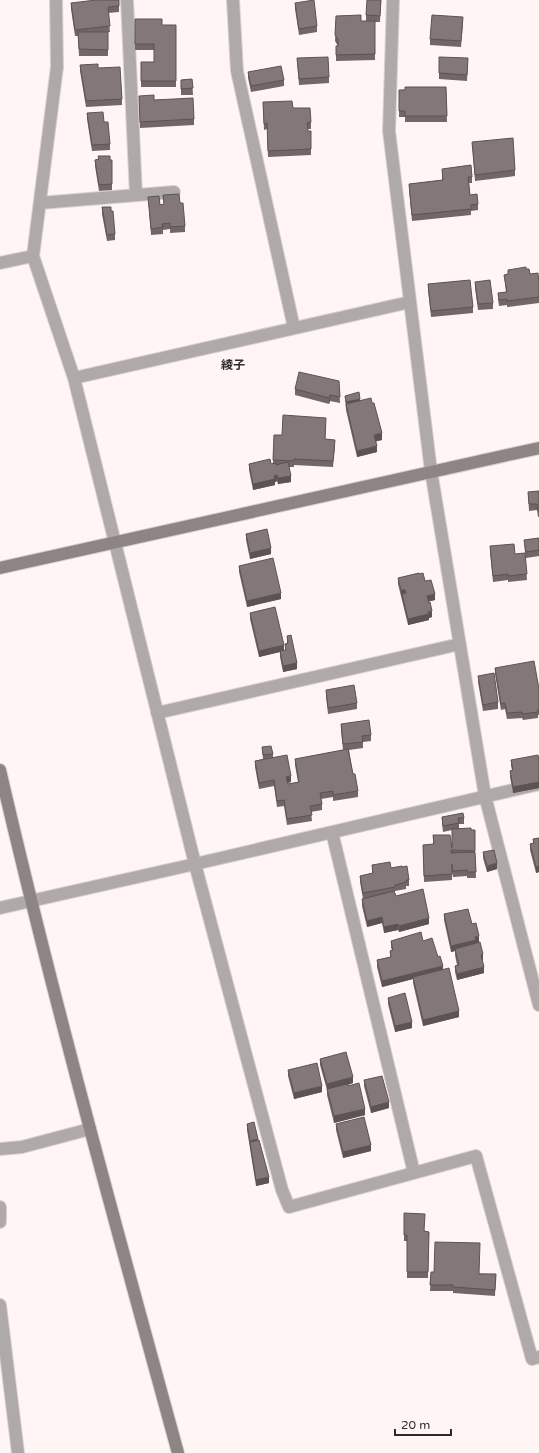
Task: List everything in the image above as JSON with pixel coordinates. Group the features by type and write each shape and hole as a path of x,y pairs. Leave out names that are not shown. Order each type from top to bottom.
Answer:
{"street":[{"path":"56,0 57,67 33,256 74,378 195,864 282,1190 289,1207 476,1156 532,1359 539,1357"},
{"path":"126,0 136,195"},
{"path":"233,0 237,71 294,328"},
{"path":"393,0 389,131 431,471 485,796 539,1005"},
{"path":"40,203 174,192"},
{"path":"0,263 33,256"},
{"path":"74,378 410,302"},
{"path":"0,568 539,448"},
{"path":"157,713 460,644"},
{"path":"0,770 30,901 178,1453"},
{"path":"0,908 539,784"},
{"path":"332,832 414,1173"},
{"path":"0,1149 22,1146 90,1129"},
{"path":"0,1207 0,1222"},
{"path":"0,1305 18,1453"}],"building":[{"path":"96,0 119,0 119,6 108,7 110,26 75,30 71,3"},
{"path":"314,0 317,26 299,29 295,3"},
{"path":"367,0 381,0 380,16 366,15"},
{"path":"361,15 361,21 375,21 375,54 336,55 338,39 335,35 336,16"},
{"path":"432,15 463,17 461,41 430,39"},
{"path":"135,19 162,19 162,25 176,25 176,81 141,81 141,62 154,62 154,44 135,44"},
{"path":"78,32 108,32 108,50 79,49"},
{"path":"328,57 329,77 299,79 297,58"},
{"path":"439,57 468,58 467,75 439,73"},
{"path":"98,64 98,68 120,67 122,99 86,101 80,65"},
{"path":"281,66 284,80 251,86 248,72"},
{"path":"192,79 193,88 181,89 181,80"},
{"path":"405,87 446,87 447,116 405,116 405,111 399,111 399,90 405,90"},
{"path":"154,95 154,100 193,98 194,119 140,122 139,96"},
{"path":"292,101 293,108 310,108 311,122 307,123 308,131 311,131 311,149 268,151 267,123 264,124 263,102"},
{"path":"103,112 104,122 108,122 110,144 92,145 87,113"},
{"path":"513,138 515,170 475,175 472,142"},
{"path":"98,156 110,156 110,160 112,160 112,184 99,185 95,160 99,159"},
{"path":"471,165 472,177 468,177 470,195 477,194 478,204 471,205 471,209 412,215 409,184 443,180 442,169"},
{"path":"179,194 180,203 183,203 185,226 170,227 170,223 162,224 163,227 151,229 148,197 159,196 160,205 164,204 163,195"},
{"path":"102,207 111,207 111,211 113,211 115,234 107,235"},
{"path":"526,267 526,269 529,269 530,274 538,273 539,297 507,301 507,299 499,300 498,293 507,292 504,275 508,274 508,270"},
{"path":"470,280 473,307 431,311 428,284"},
{"path":"490,280 493,303 478,304 475,282"},
{"path":"299,372 339,381 340,397 330,395 329,398 295,389"},
{"path":"359,392 360,399 346,402 345,396"},
{"path":"371,398 372,403 374,403 382,433 374,435 377,446 357,451 346,404"},
{"path":"283,415 326,418 325,439 335,440 333,461 294,459 294,461 273,460 274,435 282,435"},
{"path":"270,459 271,464 276,463 276,465 288,462 291,476 278,478 277,475 274,476 275,479 253,484 249,464"},
{"path":"539,491 538,511 537,504 529,504 528,492"},
{"path":"267,529 271,548 250,553 246,534"},
{"path":"539,538 539,550 526,552 524,540"},
{"path":"514,544 515,554 525,553 527,574 493,576 490,546"},
{"path":"273,558 281,593 247,601 239,566"},
{"path":"423,573 425,581 431,580 435,594 427,596 432,611 428,612 429,614 408,619 402,594 406,593 405,590 401,590 398,578"},
{"path":"275,607 284,645 259,651 250,613"},
{"path":"291,635 297,663 283,666 280,651 286,650 285,644 288,643 287,636"},
{"path":"534,661 539,689 538,712 523,714 522,712 507,713 505,703 501,704 495,668"},
{"path":"494,673 498,702 483,705 478,676"},
{"path":"354,685 357,703 328,708 326,690"},
{"path":"369,720 371,735 362,736 363,742 343,744 341,724"},
{"path":"271,746 273,754 263,755 262,747"},
{"path":"348,749 358,791 333,795 333,791 320,793 322,804 310,806 312,815 287,819 284,800 277,801 274,780 259,783 255,761 287,755 291,776 286,777 288,784 299,782 295,759"},
{"path":"538,755 539,782 513,787 510,771 513,770 511,760"},
{"path":"463,813 464,818 458,818 459,823 443,826 442,817"},
{"path":"471,828 471,830 475,830 475,851 451,850 451,853 475,852 476,872 467,872 467,870 453,871 452,864 452,874 424,876 423,845 434,844 433,835 450,835 452,848 452,829"},
{"path":"539,838 539,866 536,867 530,844 534,843 533,839"},
{"path":"494,850 497,863 487,866 483,852"},
{"path":"390,862 391,868 407,866 409,880 395,885 395,887 363,893 360,876 373,873 372,865"},
{"path":"423,889 429,918 399,926 398,924 384,927 382,917 367,921 362,899 394,891 396,896"},
{"path":"468,909 472,924 476,923 479,936 475,937 476,940 451,946 444,914"},
{"path":"421,932 423,941 432,938 438,957 440,956 443,966 382,981 377,960 391,957 390,951 393,950 391,941"},
{"path":"480,942 484,967 457,974 455,966 459,965 455,949"},
{"path":"449,968 459,1011 423,1020 413,977"},
{"path":"405,993 412,1022 395,1026 388,998"},
{"path":"346,1052 353,1077 327,1084 320,1059"},
{"path":"317,1063 322,1086 294,1093 288,1070"},
{"path":"382,1076 389,1102 371,1107 364,1080"},
{"path":"359,1083 365,1109 334,1116 327,1089 347,1084 348,1086"},
{"path":"364,1117 371,1145 343,1152 336,1124"},
{"path":"254,1122 258,1139 250,1141 247,1124"},
{"path":"259,1140 269,1177 256,1180 250,1142"},
{"path":"404,1213 425,1214 424,1231 429,1232 428,1272 407,1272 407,1235 404,1235"},
{"path":"435,1242 480,1243 479,1274 496,1274 495,1290 453,1287 453,1285 430,1285 431,1272 434,1272"}],"district":[{"name":"綾子","path":"233,365"}]}
